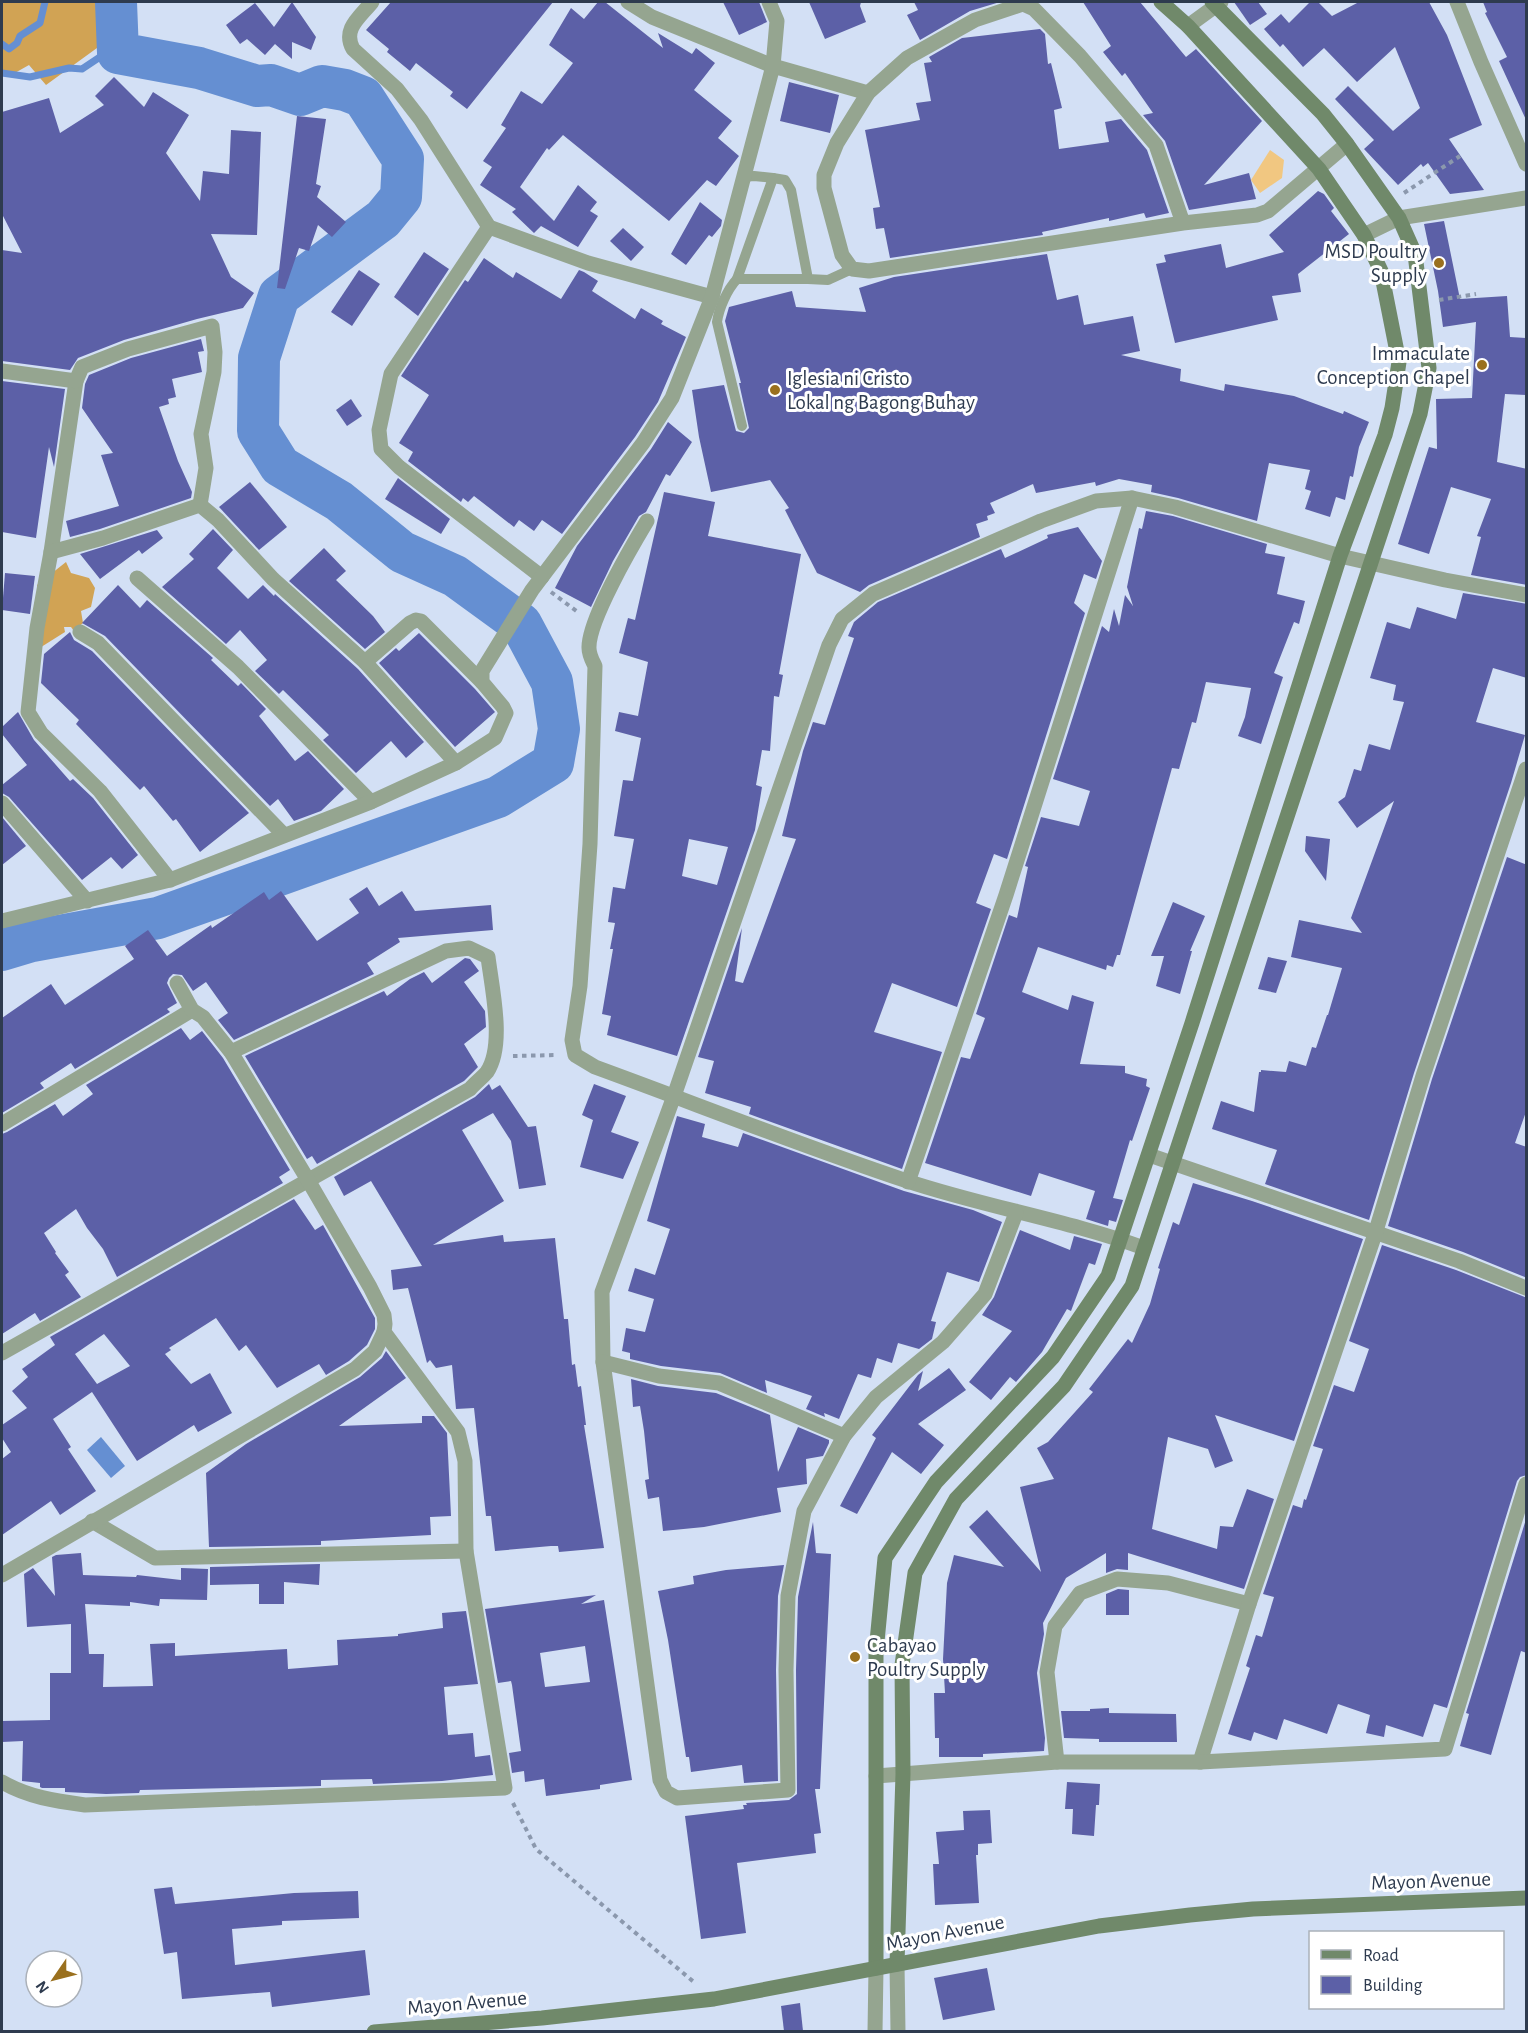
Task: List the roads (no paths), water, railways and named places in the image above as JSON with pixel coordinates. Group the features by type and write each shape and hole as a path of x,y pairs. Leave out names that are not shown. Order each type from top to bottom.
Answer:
{"street":[{"path":"372,2 350,29 348,40 353,49 397,89 421,120 489,227 588,263 718,299"},
{"path":"628,2 652,17 773,66 868,93"},
{"path":"482,676 538,583 643,443 672,398 718,299 744,177 773,66 777,21 769,2"},
{"path":"875,2031 876,1652 885,1558 936,1482 1053,1357 1108,1276 1149,1155 1340,556 1385,435 1399,362 1381,271 1364,235 1319,169 1188,26 1161,2"},
{"path":"898,2031 897,1964 903,1774 902,1665 915,1573 956,1499 1064,1386 1132,1286 1171,1162 1420,414 1429,368 1415,254 1399,218 1347,144 1323,114 1216,2 1188,26"},
{"path":"1457,2 1527,164"},
{"path":"1183,223 1156,145 1146,131 1080,56 1034,9 1023,4 975,21 907,58 868,93 837,143 824,175 824,188 842,255 852,269 869,271 1263,213 1347,144"},
{"path":"1364,235 1399,218 1527,198"},
{"path":"489,227 391,374 379,430 381,448 399,467 538,583"},
{"path":"170,880 100,791 41,733 28,712 38,628 76,381 82,367 119,352 212,326 215,352 214,372 201,434 206,468 200,505"},
{"path":"2,371 76,381"},
{"path":"908,1182 1013,873 1132,498"},
{"path":"1016,1213 985,1294 943,1342 876,1397 844,1436 804,1511 788,1596 786,1670 788,1790 677,1798 666,1792 660,1780 603,1362 602,1293 674,1096 829,645 842,619 873,594 1041,521 1096,501 1132,498 1175,507 1340,556 1445,580 1527,595"},
{"path":"51,552 103,538 200,505"},
{"path":"200,505 218,520 273,579 365,662 456,763"},
{"path":"647,521 631,548 594,624 589,647 595,666 590,844 580,986 572,1040 574,1055 595,1066 908,1182 1016,1213 1121,1239 1144,1248"},
{"path":"137,578 238,667 371,802"},
{"path":"2,921 170,880 371,802 456,763 495,738 506,713 503,707 482,676 421,621 416,620 410,623 365,662"},
{"path":"80,632 98,643 284,835"},
{"path":"1200,1762 1249,1604 1376,1234 1423,1076 1527,769"},
{"path":"2,803 87,901"},
{"path":"2,1353 470,1089 486,1073 494,1056 496,1028 488,957 469,948 446,951 231,1052"},
{"path":"2,1575 355,1369 375,1351 384,1332 384,1315 370,1287 308,1180 231,1052 202,1017 192,1010 177,983"},
{"path":"2,1124 192,1010"},
{"path":"1149,1155 1459,1261 1527,1288"},
{"path":"2,1782 20,1793 51,1801 85,1805 505,1788 466,1551 465,1461 459,1432 384,1332"},
{"path":"603,1362 659,1376 719,1383 844,1436"},
{"path":"876,1776 1057,1762 1200,1762 1445,1749 1527,1484"},
{"path":"92,1521 155,1558 466,1551"},
{"path":"1057,1762 1047,1672 1055,1626 1080,1593 1117,1579 1168,1583 1249,1604"},
{"name":"Mayon Avenue","path":"374,2031 542,2018 714,1999 1100,1926 1190,1915 1253,1910 1527,1898"}],"lane":[{"path":"744,177 785,180 791,190 808,279"},
{"path":"742,426 717,322 718,299 737,279 773,178"},
{"path":"737,279 828,280 852,269"}],"water":[{"path":"101,1437 125,1466 111,1478 87,1450"}],"waterway":[{"path":"2,44 9,49 17,43 20,36 40,23 45,2"},
{"path":"2,950 32,941 158,918 498,797 553,763 559,729 552,682 521,624 455,576 402,552 339,501 280,466 258,431 259,358 279,296 383,219 401,197 403,159 363,97 345,90 322,86 300,95 271,85 257,86 199,68 118,53 116,2"},
{"path":"2,73 30,77 69,68 82,69 100,57 118,53"}],"place":[{"name":"MSD Poultry Supply","path":"1439,263"},
{"name":"Immaculate Conception Chapel","path":"1482,365"},
{"name":"Iglesia ni Cristo Lokal ng Bagong Buhay","path":"775,390"},
{"name":"Cabayao Poultry Supply","path":"855,1657"}]}
